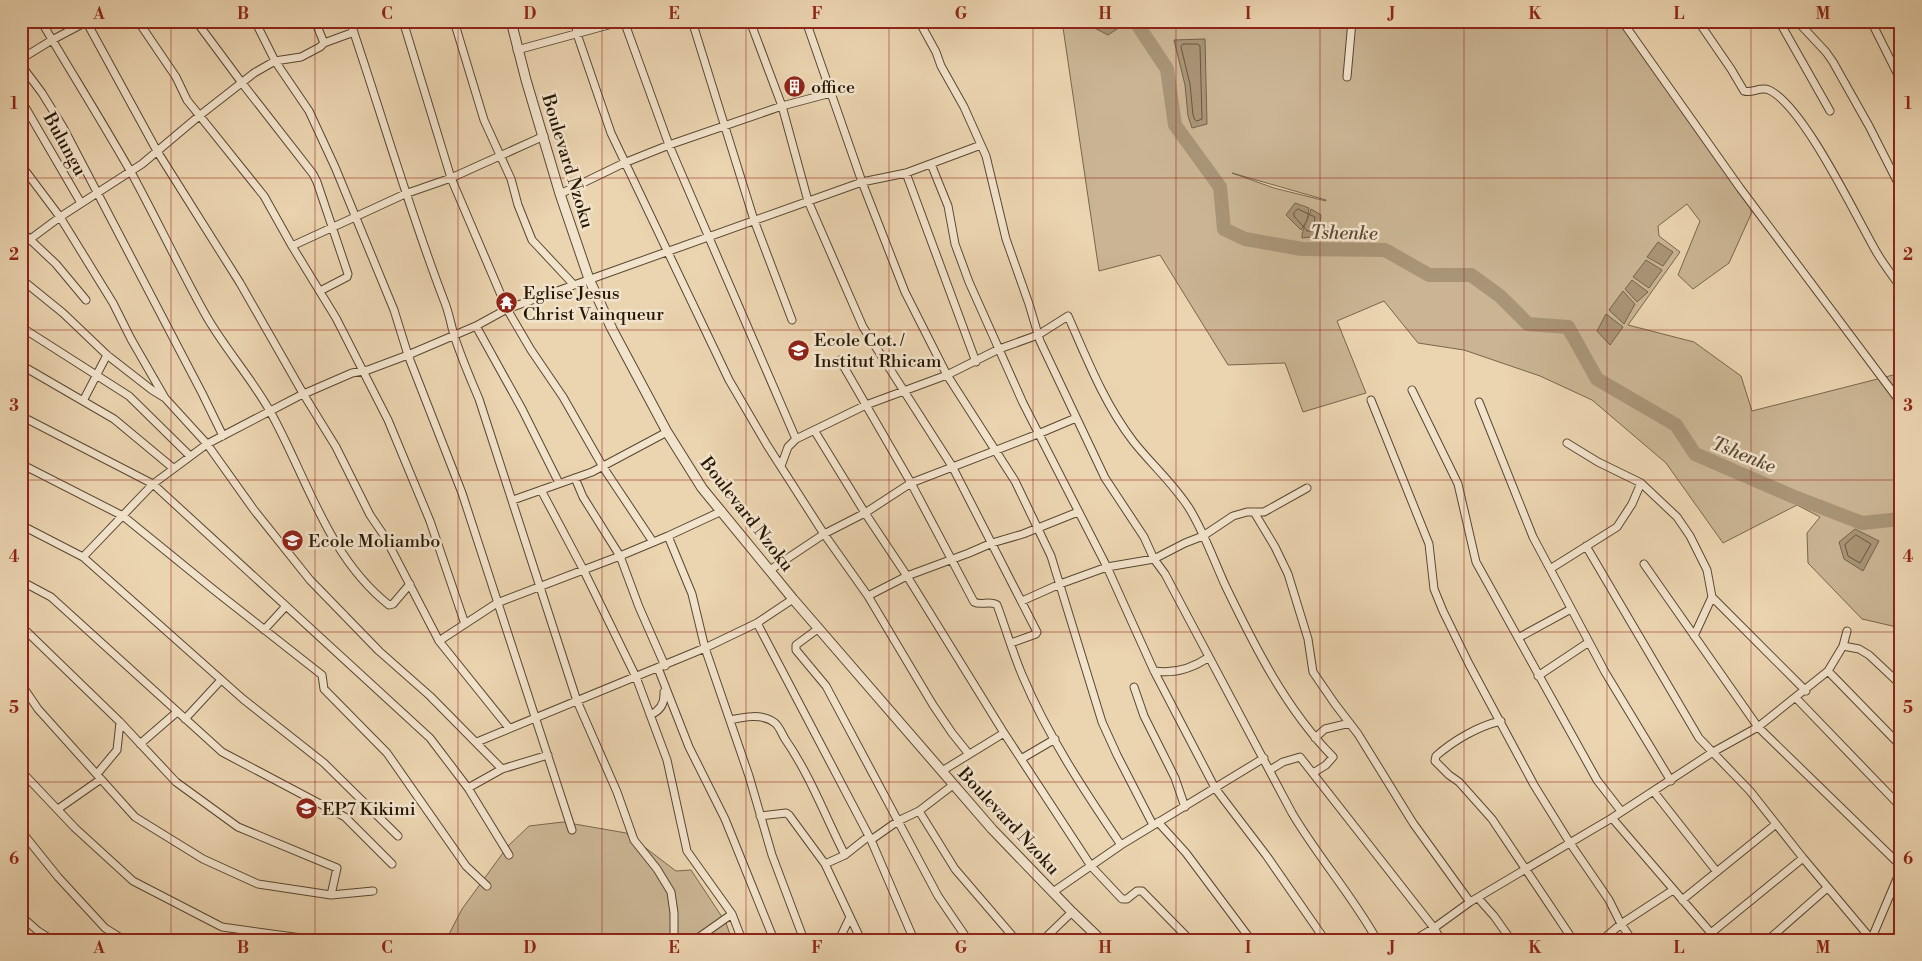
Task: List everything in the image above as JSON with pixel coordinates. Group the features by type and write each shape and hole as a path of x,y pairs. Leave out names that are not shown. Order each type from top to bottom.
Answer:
{"street":[{"path":"41,21 131,172 205,314 270,411 333,538 366,586 391,605 410,584"},
{"path":"138,21 172,70 187,100 264,196 320,291 363,370 386,415 430,521 465,624"},
{"path":"196,21 313,174 320,188 348,276 320,291"},
{"path":"255,21 275,61 309,111 335,167 394,310 408,355 462,493 572,830"},
{"path":"315,21 324,43"},
{"path":"350,21 433,274 446,304 454,335 479,399 513,500 577,701 617,792 634,840 657,869 671,892 676,938"},
{"path":"403,21 451,178 507,309 531,350 563,397 603,467 653,542"},
{"path":"454,21 482,112 511,179 518,205 532,240 574,285"},
{"name":"Boulevard Nzoku","path":"511,21 517,50 560,194 590,279 612,329 668,432 702,488 794,599 992,829 1101,940"},
{"path":"575,21 608,125 624,163 729,380 824,534 868,596 932,705 968,753"},
{"path":"517,50 624,21 670,145 796,439"},
{"path":"692,21 754,220 792,320"},
{"path":"750,21 782,106 808,201 863,327 952,466 1037,633 1011,643"},
{"path":"919,21 964,107 981,145 991,171 1006,239 1038,335 1105,478 1144,537 1154,559 1165,574 1309,841 1360,912 1377,940"},
{"path":"1346,77 1352,21"},
{"path":"1622,21 1740,188 1901,403"},
{"path":"1698,21 1744,91 1768,89 1786,104 1805,127 1876,252 1901,288"},
{"path":"1779,21 1830,112"},
{"path":"1797,21 1833,62 1869,126 1901,189"},
{"path":"1871,21 1901,82"},
{"path":"21,59 87,22 157,151 240,283 344,461 370,515 385,537 439,641 509,728"},
{"path":"808,28 862,182 905,292 947,375 1015,481 1051,556 1102,722 1117,755 1156,824 1186,853 1251,940"},
{"path":"21,246 80,203 131,172 199,116 242,83 275,61 301,57 324,43 354,32"},
{"path":"21,65 42,93 63,127 223,436"},
{"path":"560,194 624,163 670,145 782,106 830,93"},
{"name":"Bulungu","path":"21,100 80,203"},
{"path":"292,246 355,216 406,194 451,178 544,136"},
{"path":"83,557 153,484 173,468 207,444 304,395 352,373 408,355 476,326 507,309 862,182 906,173 981,145"},
{"path":"21,164 60,217 113,303 165,398 207,444 254,510 310,580 380,651 477,742 502,769"},
{"path":"932,164 948,206 955,244 969,282 1038,434 1107,567 1154,671 1215,788 1266,855 1325,940"},
{"path":"906,173 976,362"},
{"path":"21,231 56,264 86,300"},
{"path":"21,279 63,313 107,355 165,398"},
{"path":"781,466 788,447 796,439 866,405 902,390 947,375 999,349 1038,335 1068,316 1108,405 1133,441 1167,479 1189,509 1227,588 1280,689 1300,719 1334,758 1313,773"},
{"path":"476,326 522,408 559,484"},
{"path":"21,327 130,396 190,456"},
{"path":"83,401 107,355"},
{"path":"840,360 911,483 974,602 977,604 993,602 997,605 1023,676 1055,739 1086,793 1121,845"},
{"path":"21,365 114,419 173,468"},
{"path":"1412,390 1458,484 1476,562 1597,780 1621,811"},
{"path":"1371,400 1429,544 1434,590 1443,611 1469,664 1534,785 1570,843 1609,900 1620,924 1632,940"},
{"path":"1479,402 1533,537 1605,672 1671,780"},
{"path":"21,416 153,484 430,738 468,788 510,855"},
{"path":"770,570 824,534 865,512 911,483 952,466 997,451 1076,418"},
{"path":"814,430 1021,760 1091,866 1122,899 1127,899 1137,891 1142,891 1190,940"},
{"path":"513,500 603,467 668,432"},
{"path":"1567,443 1598,462 1641,483 1677,517 1690,536 1707,570 1712,596 1806,691"},
{"path":"21,464 123,516 322,675 324,689 387,753 466,866 487,886"},
{"path":"575,478 583,497 620,556 662,667 665,695 662,706 650,715"},
{"path":"1550,570 1617,527 1632,504 1641,483"},
{"path":"1022,601 1060,584 1107,567 1154,559 1203,536 1233,516 1240,513 1264,512 1307,488"},
{"path":"541,490 636,677 667,760 687,851 732,914 742,940"},
{"path":"439,641 497,603 620,556 722,511"},
{"path":"868,596 907,576 952,560 992,542 1023,534 1078,512"},
{"path":"1254,512 1288,574 1308,639 1312,672 1350,723 1378,764 1413,823 1470,902"},
{"path":"21,525 83,557 243,699 324,763 398,836"},
{"path":"668,536 692,594 705,648 749,776 772,855 804,940"},
{"path":"1586,546 1699,738 1750,791 1802,858 1871,939 1901,867 1758,727 1644,564"},
{"path":"21,581 51,597 222,752 345,817 392,864"},
{"path":"1694,636 1712,596"},
{"path":"477,742 705,648 757,623 794,599"},
{"path":"264,630 286,606"},
{"path":"1518,638 1571,608"},
{"path":"757,623 870,838 914,940"},
{"path":"21,626 120,722 176,782 238,827 337,868 331,895"},
{"path":"819,628 796,644 796,650 826,686 938,896 968,940"},
{"path":"1414,940 1470,902 1527,870 1654,792 1713,752 1758,727 1806,691 1828,671 1843,646 1847,631"},
{"path":"1538,676 1589,642"},
{"path":"1843,646 1859,649 1868,655 1901,686"},
{"path":"1154,671 1165,672 1194,666 1209,657"},
{"path":"1828,671 1901,746"},
{"path":"185,719 221,680"},
{"path":"21,684 38,709 135,817 202,859 258,884 331,895 373,891"},
{"path":"664,686 689,747 725,819 774,940"},
{"path":"1134,687 1144,716 1175,778 1184,807"},
{"path":"1796,698 1901,807"},
{"path":"140,744 178,712"},
{"path":"730,720 762,717 775,723 791,746 819,799 824,815 845,855"},
{"path":"1501,721 1480,728 1446,748 1436,756 1435,761 1459,782 1492,819 1573,940"},
{"path":"58,809 99,777 117,750 120,722"},
{"path":"1315,738 1325,729 1350,723"},
{"path":"942,771 1004,732"},
{"path":"1021,760 1055,739"},
{"path":"468,788 502,769 548,755"},
{"path":"1270,770 1283,762 1299,757 1434,928 1441,940"},
{"path":"1053,892 1121,845 1264,758"},
{"path":"21,771 133,881 222,927 316,940"},
{"path":"825,864 845,855 898,821 919,811 954,785"},
{"path":"1654,792 1717,872"},
{"path":"919,811 955,869 1016,940"},
{"path":"760,816 788,814 825,864 861,940"},
{"path":"1612,818 1717,940"},
{"path":"1682,900 1776,824"},
{"path":"21,831 58,877 105,928 124,940"},
{"path":"1711,933 1802,858"},
{"path":"1768,940 1827,888"},
{"path":"1602,940 1620,924 1673,890"},
{"path":"1478,898 1511,940"},
{"path":"1043,940 1072,912"},
{"path":"696,940 732,914"},
{"path":"21,916 52,940"},
{"path":"839,940 850,917"}],"shaded area":[{"path":"1062,21 1622,21 1740,188 1752,212 1729,263 1693,289 1678,275 1700,221 1687,204 1658,226 1659,236 1680,252 1628,325 1694,342 1741,376 1752,411 1901,373 1901,628 1862,619 1808,563 1807,533 1820,517 1797,505 1723,543 1666,463 1592,400 1540,376 1464,350 1418,343 1384,301 1337,321 1366,393 1303,412 1285,363 1228,365 1160,255 1099,271","holes":["1232,173 1326,200 1274,188"]},
{"path":"563,822 626,833 676,871 691,870 726,923 732,940 446,940 462,909 508,846 529,826"}],"water":[{"path":"1081,21 1129,21 1108,35"},
{"path":"1205,39 1207,124 1192,128 1188,116 1185,85 1174,40"},
{"path":"1295,203 1309,208 1307,220 1301,230 1286,215"},
{"path":"1311,209 1321,215 1319,236 1302,238 1303,231"},
{"path":"1658,242 1673,252 1663,266 1647,257"},
{"path":"1646,260 1662,270 1649,288 1633,277"},
{"path":"1632,280 1648,292 1637,302 1625,289"},
{"path":"1623,291 1635,304 1624,324 1609,310"},
{"path":"1606,314 1623,327 1610,345 1597,331"},
{"path":"1855,529 1879,541 1863,571 1844,559 1839,542"}],"waterway":[{"name":"Tshenke","path":"1138,21 1139,27 1167,69 1175,125 1220,187 1224,229 1245,239 1302,249 1385,250 1429,275 1471,275 1500,296 1528,324 1568,327 1597,379 1676,425 1695,454 1792,496 1862,523 1901,519"}],"place":[{"name":"office","path":"795,87"},
{"name":"Eglise Jesus Christ Vainqueur","path":"507,303"},
{"name":"Ecole Cot. / Institut Rhicam","path":"798,350"},
{"name":"Ecole Moliambo","path":"292,541"},
{"name":"EP7 Kikimi","path":"306,809"}]}
